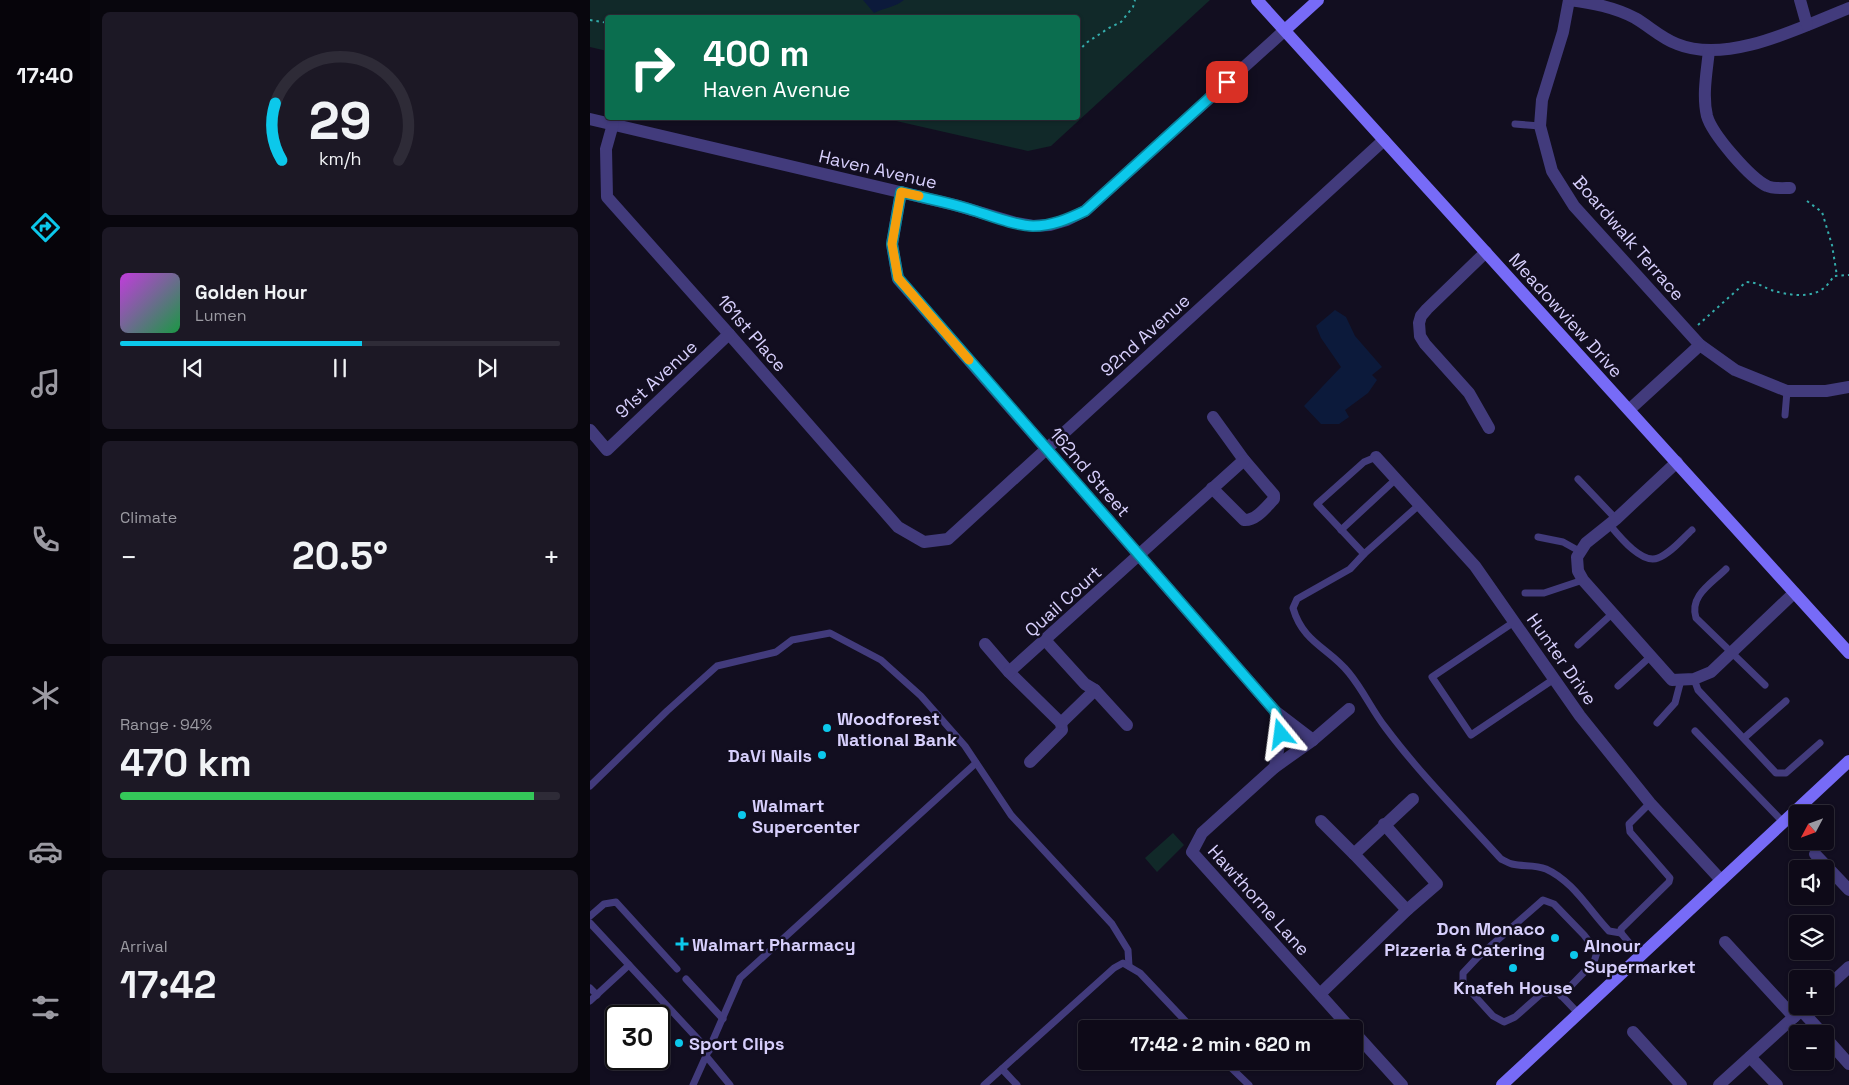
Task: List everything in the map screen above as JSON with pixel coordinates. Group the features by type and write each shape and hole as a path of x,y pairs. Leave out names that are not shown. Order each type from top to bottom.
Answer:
{"street":[{"name":"Meadowview Drive","path":"1257,0 1849,653"},
{"name":"Haven Avenue","path":"590,119 955,205 1016,223 1032,226 1050,225 1067,220 1085,211 1099,200 1318,0"},
{"path":"1569,0 1617,10 1636,19 1678,45 1709,50 1735,48 1807,25 1849,8"},
{"name":"Boardwalk Terrace","path":"1569,0 1563,32 1542,100 1540,126 1552,171 1574,206 1700,345 1735,370 1787,391 1826,391 1849,387"},
{"path":"1800,0 1807,25"},
{"path":"1709,50 1705,97 1707,114 1715,133 1757,179 1769,187 1790,188"},
{"name":"161st Place","path":"613,124 606,149 607,197 730,334 898,527 924,542"},
{"name":"92nd Avenue","path":"924,542 948,539 1384,140"},
{"name":"162nd Street","path":"901,192 892,244 898,278 1275,711 1281,734 1274,767"},
{"path":"1486,252 1427,309 1421,316 1418,329 1425,344 1469,393 1489,428"},
{"name":"91st Avenue","path":"590,430 608,450 730,334"},
{"path":"1629,410 1700,345"},
{"path":"1212,488 1244,520 1255,517 1274,499 1274,495 1244,460 1213,417"},
{"name":"Hunter Drive","path":"1376,457 1475,566 1580,716 1650,803 1721,880"},
{"name":"Quail Court","path":"1009,672 1244,460"},
{"path":"1677,462 1586,542 1577,557 1578,571 1583,580 1612,614 1672,680 1688,680 1711,672 1794,593"},
{"path":"1045,640 1085,684 1095,690 1127,725"},
{"path":"985,644 1009,672 1061,723 1062,730 1030,762"},
{"path":"1061,723 1095,690"},
{"name":"Hawthorne Lane","path":"1343,1020 1192,852 1202,833 1274,767 1313,740 1348,709"},
{"path":"1275,711 1313,740"},
{"path":"1502,1085 1849,761"},
{"path":"1354,854 1413,799"},
{"path":"1321,821 1407,910"},
{"path":"1320,994 1407,910 1438,884 1384,824"},
{"path":"1815,854 1849,890"},
{"path":"1725,942 1789,1001"},
{"path":"1834,981 1849,967"},
{"path":"1719,1085 1796,1015"},
{"path":"1804,1015 1814,1025"},
{"path":"1633,1032 1680,1085"},
{"path":"1363,1042 1402,1085"},
{"path":"1834,1047 1849,1064"},
{"path":"1750,1057 1777,1085"}],"lane":[{"path":"1515,124 1540,126"},
{"path":"1785,415 1787,391"},
{"path":"1364,554 1317,504 1364,462 1376,457"},
{"path":"1341,530 1396,479"},
{"path":"1578,479 1638,554 1650,560 1664,555 1692,530"},
{"path":"1419,505 1350,569 1297,599 1293,608 1300,627 1307,636 1349,673 1385,727 1418,768 1501,859 1513,865 1531,865 1558,876 1576,892 1609,931 1621,933 1640,956"},
{"path":"1538,537 1563,542 1581,552"},
{"path":"1726,569 1696,598 1692,608 1696,618 1765,685"},
{"path":"1526,593 1544,593 1583,580"},
{"path":"1578,645 1612,614"},
{"path":"1514,622 1432,677 1472,735 1554,679"},
{"path":"590,786 667,711 717,666 776,652 792,640 830,633 881,660 921,696 964,746 1011,815 1112,924 1128,950 1129,966"},
{"path":"1618,686 1651,656"},
{"path":"1657,723 1675,703 1688,680 1776,773 1786,773 1820,743"},
{"path":"1744,738 1786,701"},
{"path":"1695,731 1783,822"},
{"path":"693,1085 740,978 976,763"},
{"path":"1621,933 1623,926 1669,882 1668,874 1630,832 1628,827 1650,803"},
{"path":"1561,996 1594,962 1597,952 1584,935 1554,904 1543,900 1477,958 1464,973 1463,983 1493,1016 1504,1022 1515,1017 1541,994 1556,991 1561,996 1578,1013"},
{"path":"590,916 604,904 616,902 677,969"},
{"path":"590,923 707,1054 730,1085"},
{"path":"984,1085 1114,968 1123,963 1140,973 1184,1020"},
{"path":"590,1001 629,965"},
{"path":"686,979 722,1019"},
{"path":"590,988 597,995"},
{"path":"1002,1069 1017,1085"},
{"path":"1233,1070 1249,1085"}],"path":[{"path":"1080,50 1086,43 1121,22 1133,7 1135,0"},
{"path":"590,20 605,22"},
{"path":"1807,201 1822,212 1832,245 1838,276"},
{"path":"1698,325 1746,282 1756,282 1769,289 1784,293 1807,295 1823,288 1834,276 1849,275"}],"green space":[{"path":"590,0 1210,0 1080,119 1080,15 605,15 605,51 590,47"},
{"path":"892,120 1079,120 1051,146 1028,151"},
{"path":"1173,833 1184,845 1157,872 1145,858"}],"water":[{"path":"863,0 904,0 874,13"},
{"path":"1335,310 1346,317 1355,336 1382,367 1372,375 1377,380 1368,393 1345,410 1349,417 1339,424 1321,424 1304,406 1341,367 1321,338 1316,326"}],"slow traffic":[{"path":"919,196 901,192 892,244 898,278 969,360"}],"place":[{"name":"Woodforest National Bank","path":"827,728"},
{"name":"DaVi Nails","path":"822,755"},
{"name":"Walmart Supercenter","path":"742,815"},
{"name":"Don Monaco Pizzeria & Catering","path":"1555,938"},
{"name":"Walmart Pharmacy","path":"682,944"},
{"name":"Alnour Supermarket","path":"1574,955"},
{"name":"Knafeh House","path":"1513,968"},
{"name":"Sport Clips","path":"679,1043"}],"route":[{"path":"1227,82 1099,200 1085,211 1067,220 1050,225 1032,226 901,192 892,244 898,278 1275,711 1281,734"}]}
